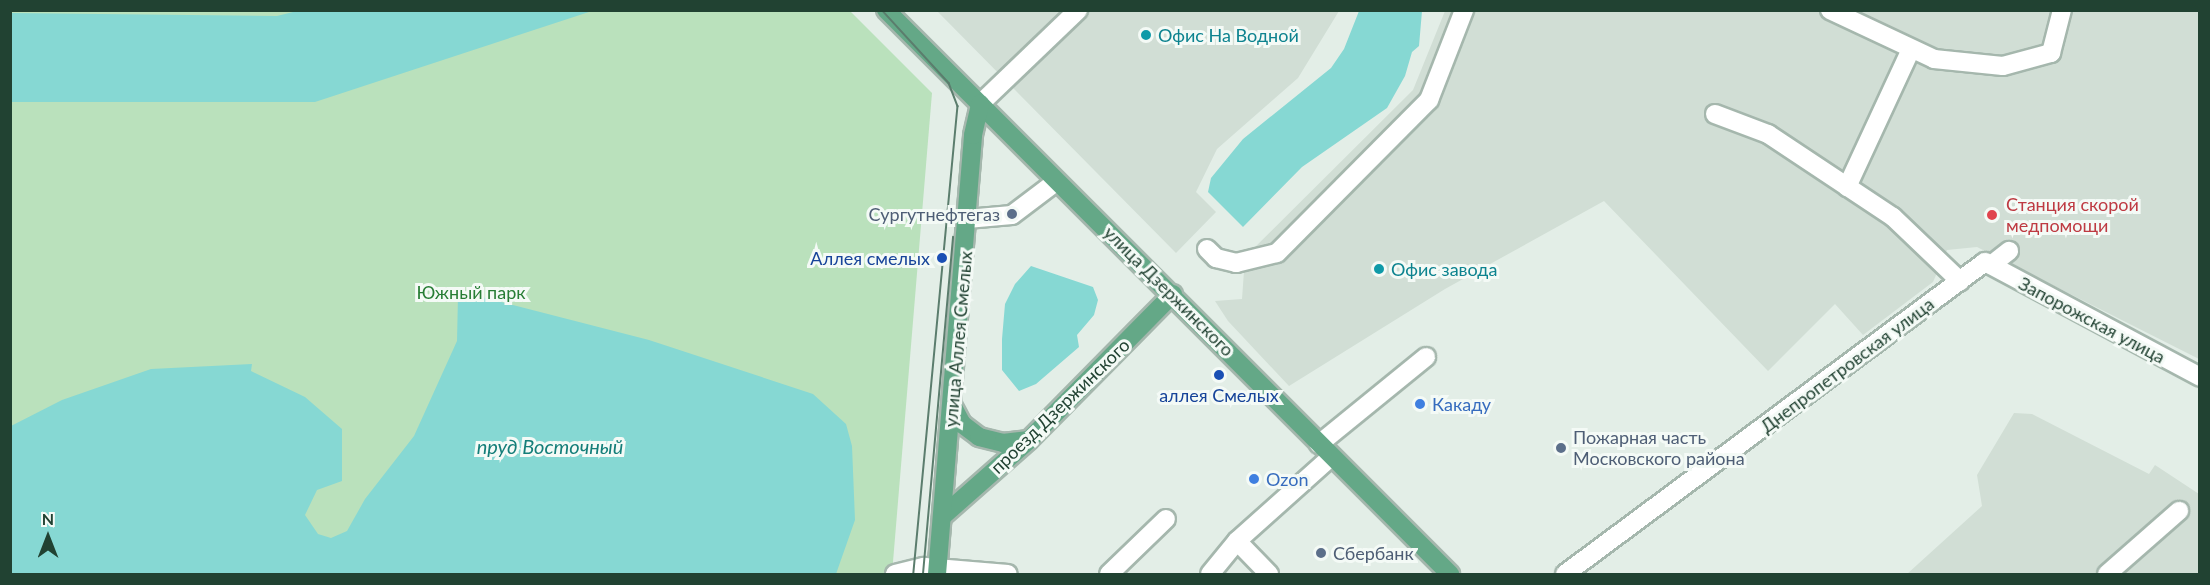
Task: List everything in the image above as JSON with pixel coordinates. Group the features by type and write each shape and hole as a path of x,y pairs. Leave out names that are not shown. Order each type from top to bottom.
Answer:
{"main road":[{"name":"улица Дзержинского","path":"886,10 1173,294 1450,574"},
{"name":"улица Аллея Смелых","path":"938,571 953,407 973,135 980,104"},
{"name":"проезд Дзержинского","path":"944,515 1029,440 1173,294"},
{"path":"953,407 962,424 980,437 1003,443 1029,440"}],"street":[{"path":"980,104 1078,10"},
{"path":"1208,249 1216,258 1236,263 1277,253 1429,100 1464,10"},
{"path":"1830,10 1910,51 1934,59 2003,66 2051,53 2062,10"},
{"path":"1847,187 1910,51"},
{"path":"1715,114 1768,134 1893,217 1960,280"},
{"path":"967,219 1012,215 1057,181"},
{"name":"Днепропетровская улица","path":"1565,574 1960,280 2009,251"},
{"name":"Запорожская улица","path":"1988,264 2199,376"},
{"path":"1210,574 1237,541 1325,450 1426,357"},
{"path":"2107,574 2179,511"},
{"path":"1108,574 1166,519"},
{"path":"1237,541 1269,574"},
{"path":"895,574 914,568 1008,574"}],"shaded area":[{"path":"937,11 1339,11 1298,78 1217,149 1196,192 1216,212 1176,253"},
{"path":"1445,11 2199,11 2199,359 1977,247 1947,250 1933,282 1863,335 1835,304 1768,371 1604,201 1445,289 1289,386 1228,321 1215,301 1242,299 1245,257 1413,90"},
{"path":"2014,413 2032,414 2149,474 2155,465 2199,494 2199,574 1907,574 1982,506 1977,475"}],"green space":[{"name":"Южный парк","path":"10,11 850,11 932,93 892,574 11,574"}],"water":[{"path":"301,10 592,11 315,102 11,102 11,13 277,16"},
{"path":"1359,11 1422,11 1419,46 1412,52 1405,76 1387,108 1302,167 1243,227 1208,192 1211,178 1243,139 1331,68 1344,49"},
{"path":"1031,266 1093,287 1098,300 1094,315 1077,335 1079,347 1036,384 1019,391 1002,370 1005,304 1015,284"},
{"name":"пруд Восточный","path":"474,295 649,340 813,394 846,424 852,446 855,520 836,574 11,574 11,426 62,400 151,369 252,364 251,371 305,397 342,429 342,481 317,490 305,515 318,534 331,538 347,531 365,499 414,436 457,341 458,296"}],"tram line":[{"path":"882,10 949,83 958,106 914,574"},
{"path":"923,574 953,237"}],"place":[{"name":"Офис На Водной","path":"1146,35"},
{"name":"Сургутнефтегаз","path":"1012,214"},
{"name":"Станция скорой медпомощи","path":"1992,215"},
{"name":"Аллея смелых","path":"942,258"},
{"name":"Офис завода","path":"1379,269"},
{"name":"аллея Смелых","path":"1219,375"},
{"name":"Какаду","path":"1420,404"},
{"name":"Пожарная часть Московского района","path":"1561,448"},
{"name":"Ozon","path":"1254,479"},
{"name":"Сбербанк","path":"1321,553"}]}
